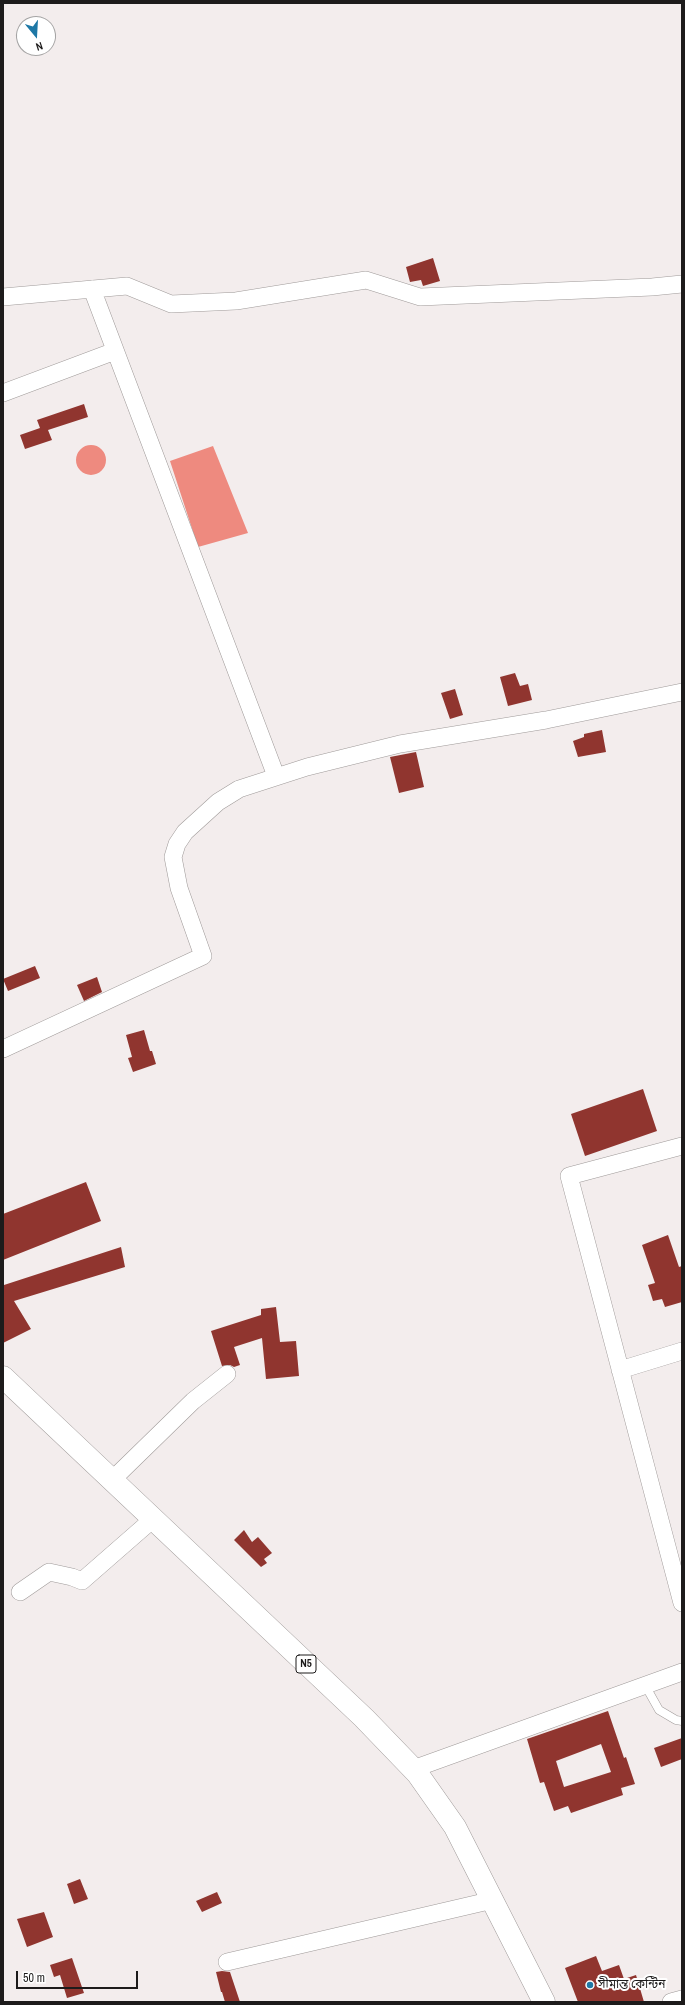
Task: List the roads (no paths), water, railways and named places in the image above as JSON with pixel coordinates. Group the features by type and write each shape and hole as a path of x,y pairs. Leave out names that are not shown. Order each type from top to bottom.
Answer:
{"highway":[{"name":"N5","path":"3,1377 364,1718 413,1770 437,1800 455,1827 544,2002"}],"street":[{"path":"3,297 127,286 172,304 236,301 366,280 420,297 652,287 682,284"},
{"path":"92,289 276,776"},
{"path":"3,393 115,351"},
{"path":"3,1049 203,956 175,874 173,857 177,844 185,832 218,802 239,789 307,766 400,744 546,720 682,692"},
{"path":"682,1146 569,1176 682,1603"},
{"path":"620,1370 682,1351"},
{"path":"112,1480 193,1401 227,1374"},
{"path":"20,1592 49,1572 72,1577 82,1581 154,1519"},
{"path":"413,1770 682,1672"},
{"path":"227,1962 493,1900"},
{"path":"671,2002 682,1999"}],"lane":[{"path":"645,1685 659,1710 676,1720 682,1721"}],"place":[{"name":"সীমান্ত কেন্টিন","path":"590,1985"}]}
